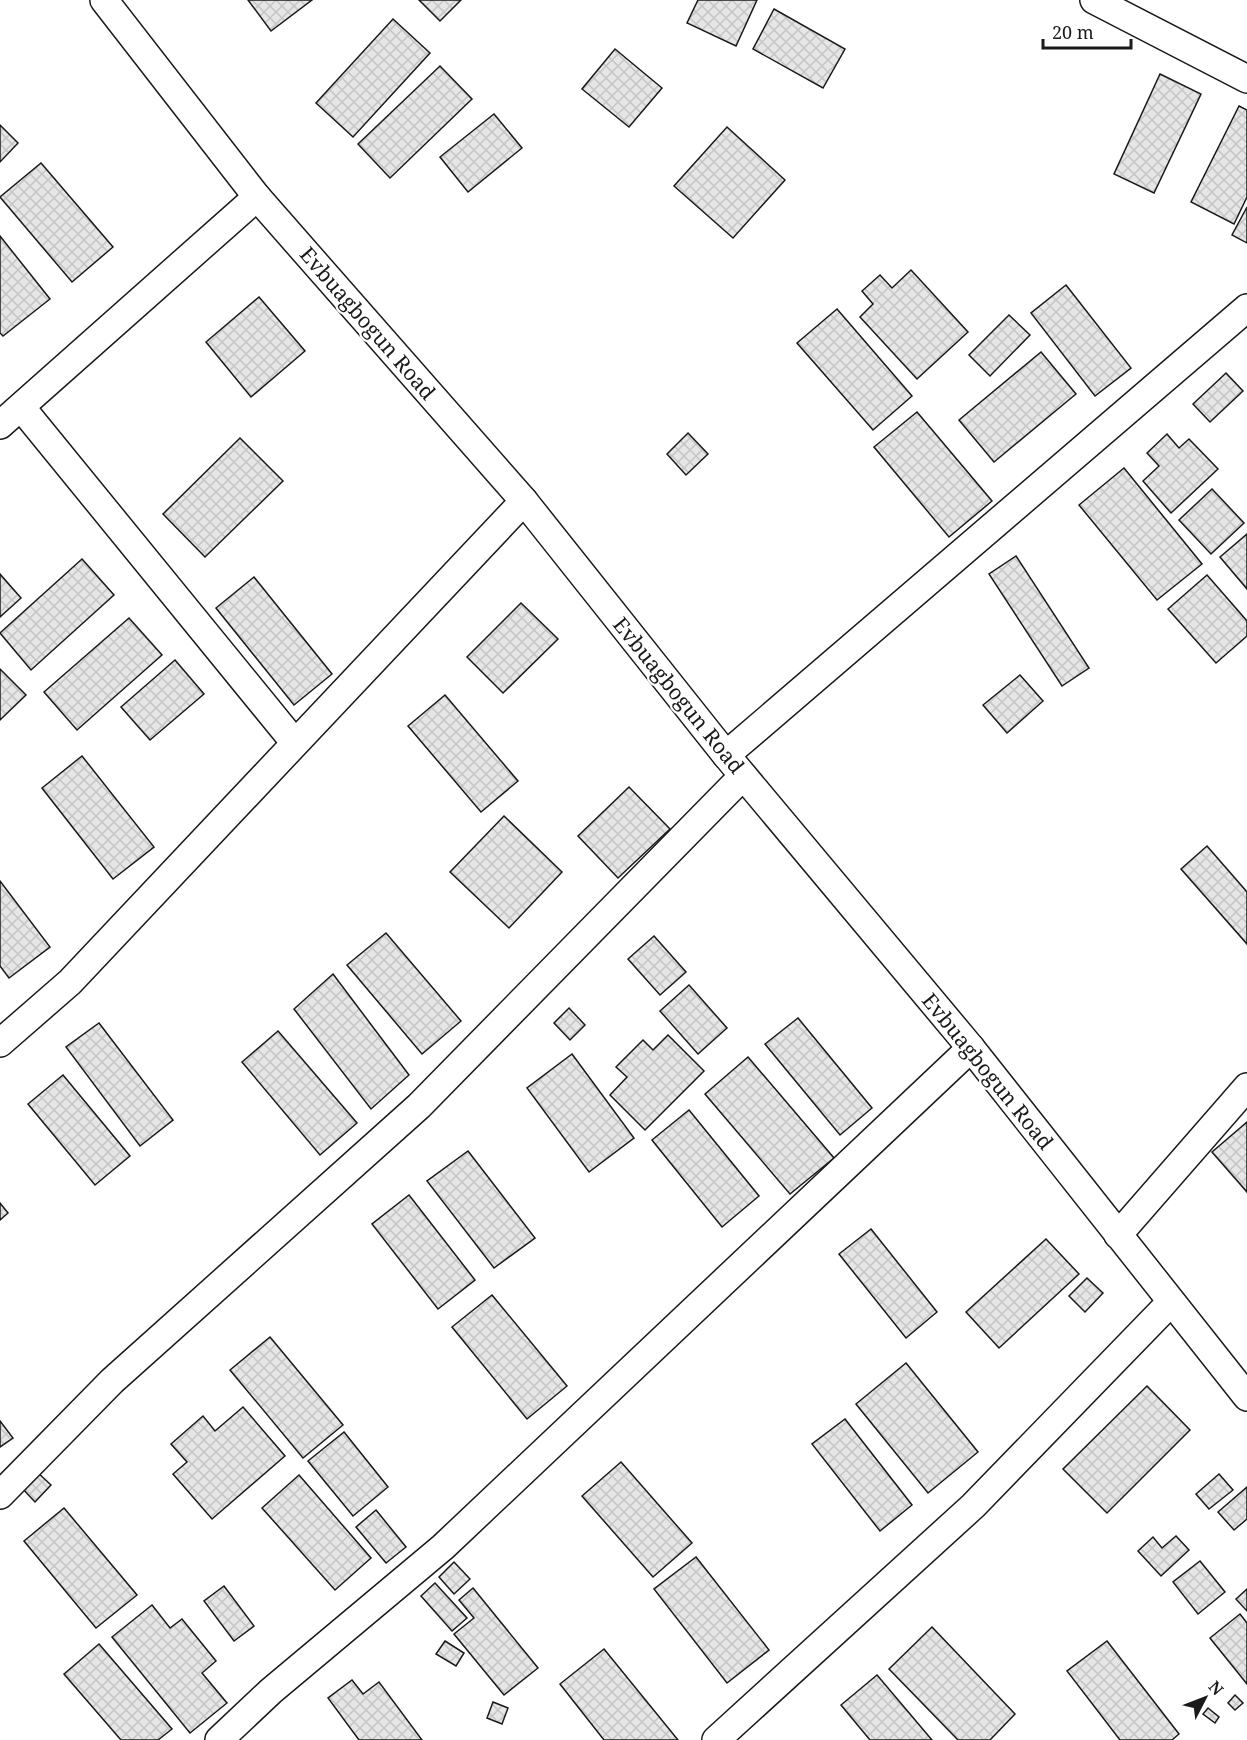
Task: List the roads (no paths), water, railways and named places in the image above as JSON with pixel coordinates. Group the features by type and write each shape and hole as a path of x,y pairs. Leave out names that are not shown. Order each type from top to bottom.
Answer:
{"street":[{"name":"Evbuagbogun Road","path":"104,0 258,197 524,501 735,765 971,1048 1247,1397"},
{"path":"1094,0 1247,79"},
{"path":"0,425 258,197"},
{"path":"0,1495 112,1381 418,1106 735,765 1243,318"},
{"path":"21,407 295,743"},
{"path":"0,1043 70,982 524,501"},
{"path":"219,1740 272,1691 443,1547 971,1048"},
{"path":"1118,1234 1247,1087"},
{"path":"716,1740 973,1506 1172,1302"}]}
